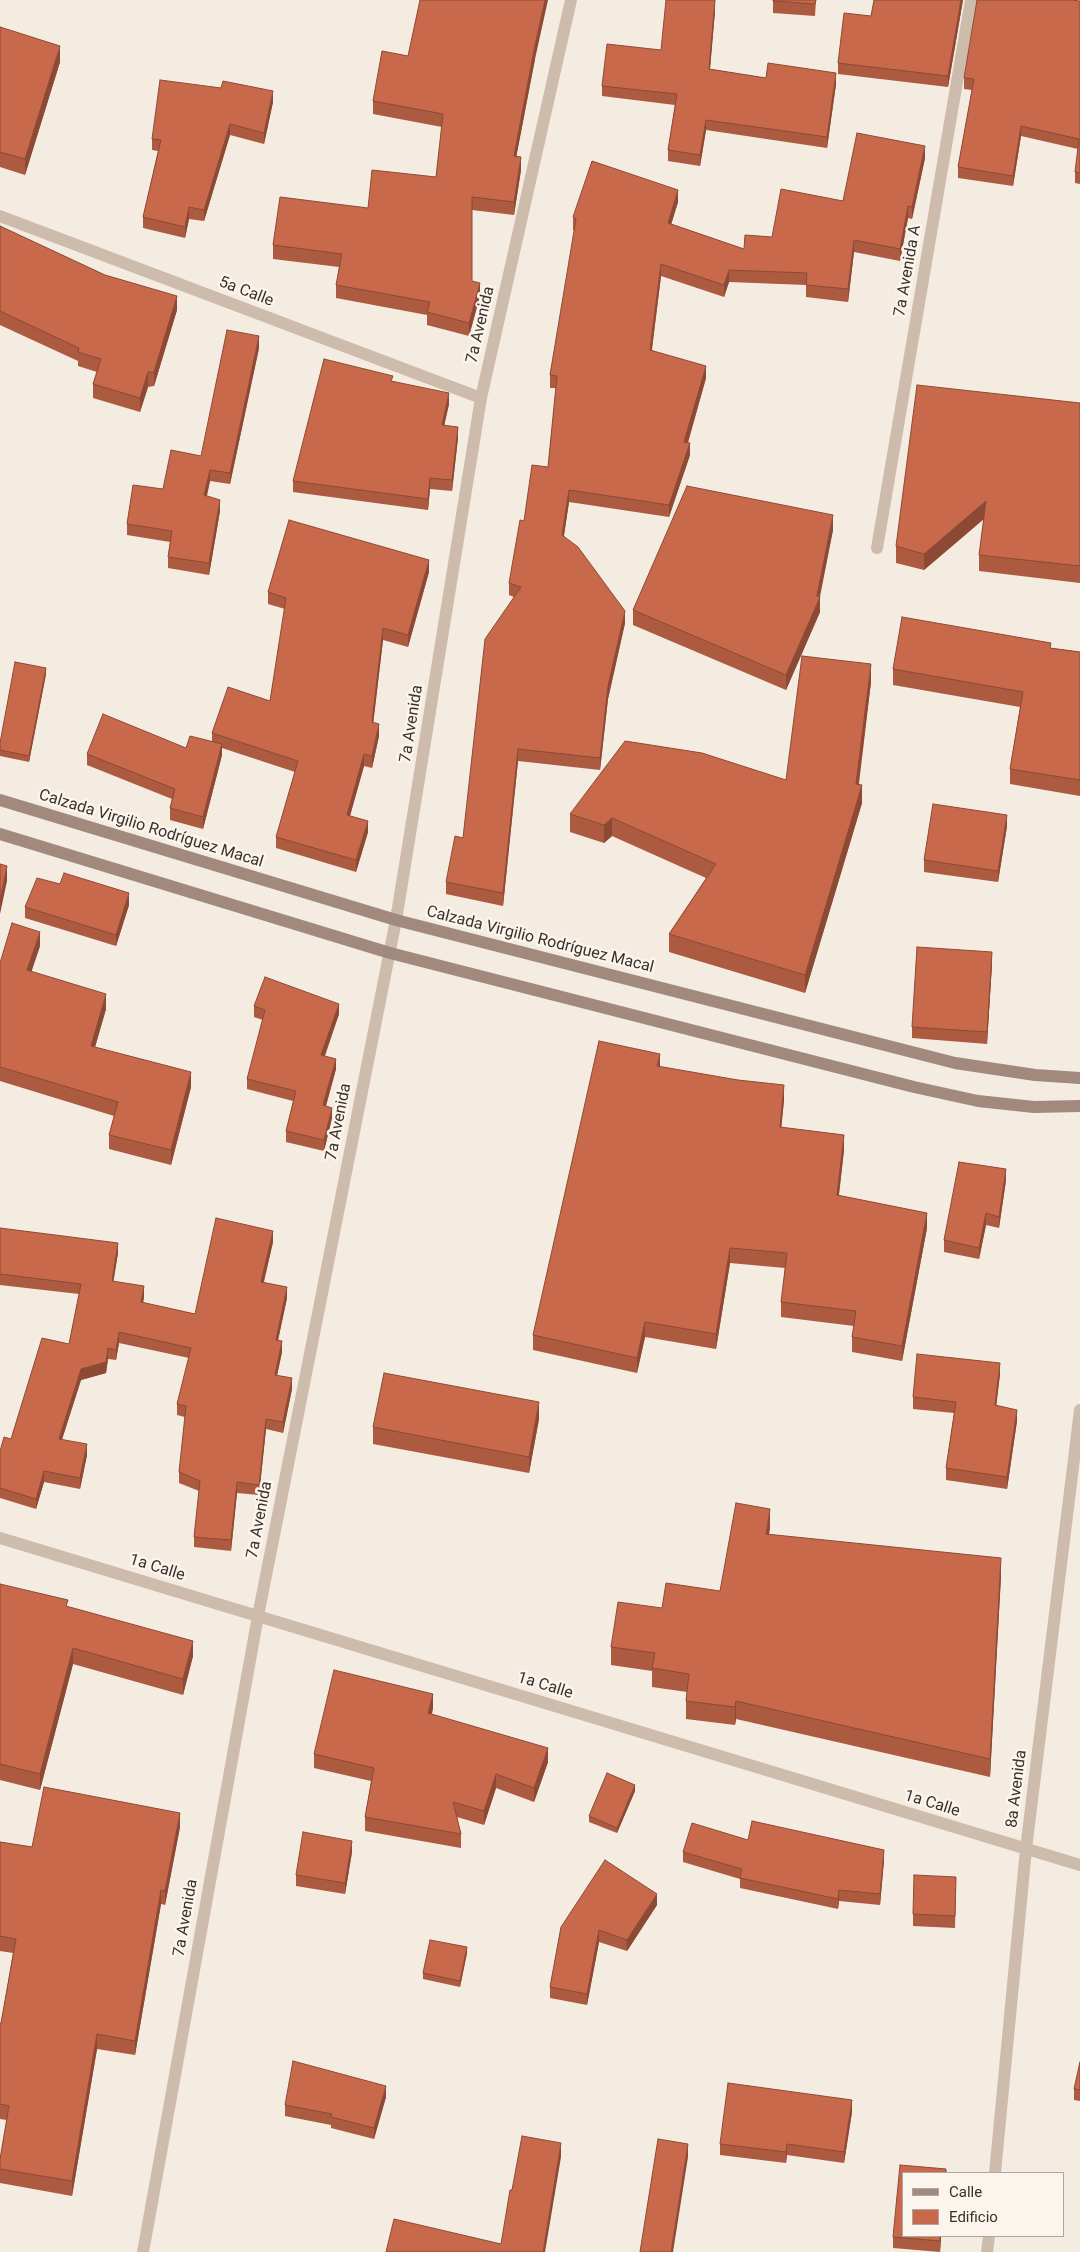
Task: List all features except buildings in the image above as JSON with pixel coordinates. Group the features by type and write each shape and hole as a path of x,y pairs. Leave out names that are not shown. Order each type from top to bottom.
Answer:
{"street":[{"name":"7a Avenida","path":"143,2252 258,1616 390,953 481,398 571,0"},
{"name":"7a Avenida A","path":"876,548 971,0"},
{"name":"5a Calle","path":"0,216 481,398"},
{"name":"Calzada Virgilio Rodríguez Macal","path":"0,800 396,920 955,1063 1035,1075 1080,1078"},
{"path":"0,834 390,953 914,1087 978,1101 1034,1107 1080,1106"},
{"name":"8a Avenida","path":"995,2172 1026,1849 1080,1410"},
{"name":"1a Calle","path":"0,1538 1080,1865"},
{"path":"987,2252 989,2237"}]}
